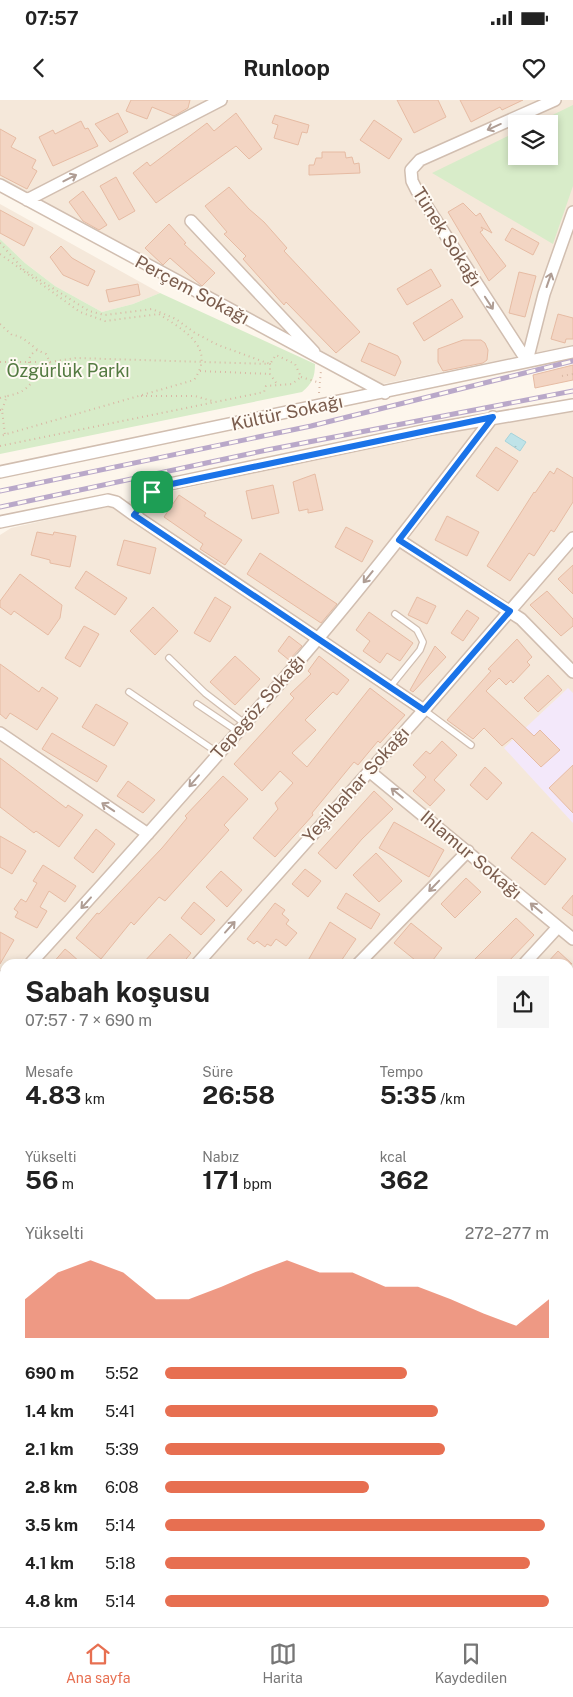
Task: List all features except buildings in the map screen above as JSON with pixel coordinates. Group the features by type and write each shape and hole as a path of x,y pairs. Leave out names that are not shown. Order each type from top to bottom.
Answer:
{"street":[{"path":"27,200 221,100"},
{"name":"Tünek Sokağı","path":"527,361 417,191 412,181 411,170 420,160 555,100"},
{"name":"Perçem Sokağı","path":"0,185 384,393"},
{"path":"527,361 546,289 573,212"},
{"path":"191,221 322,360"},
{"name":"Kültür Sokağı","path":"0,472 573,352"},
{"path":"134,515 153,491 162,486 432,429 493,417 573,405"},
{"name":"Tepegöz Sokağı","path":"35,959 148,834 318,639 399,540 493,417"},
{"path":"0,522 108,500 116,502 424,710"},
{"name":"Yeşilbahar Sokağı","path":"202,959 424,710 573,538"},
{"path":"399,540 510,611 524,622 573,672"},
{"path":"0,733 148,834"},
{"name":"Ihlamur Sokağı","path":"369,771 573,939"},
{"path":"363,959 468,851"},
{"path":"529,959 558,927"}],"lane":[{"path":"390,687 420,650 423,642 422,636 417,630 395,614"},
{"path":"169,658 241,727"},
{"path":"129,692 218,753"},
{"path":"197,704 241,727"},
{"path":"424,710 471,746"}],"path":[{"path":"0,243 24,270 89,311 105,315 152,309 176,318 195,333 218,345 270,364"},
{"path":"0,254 80,312 105,322 159,314 194,340 200,349 202,362 200,371 194,380 0,436"},
{"path":"0,324 12,335 21,336 37,350 46,354 50,362"},
{"path":"28,361 31,354 37,350"},
{"path":"277,384 270,374 270,364 276,354 295,364 301,377 320,383"},
{"path":"0,362 50,362 76,358 270,364"},
{"path":"28,361 33,370 39,372"},
{"path":"0,398 20,394 30,387 39,372 46,369 50,362"},
{"path":"200,371 270,374"},
{"path":"562,376 573,374"},
{"path":"0,446 264,392 266,386 292,384 301,377"},
{"path":"5,435 1,410 8,396"},
{"path":"138,396 195,396 215,402"}],"shaded area":[{"path":"0,100 573,100 573,345 378,385 91,232 0,179"},
{"path":"0,204 160,293 133,304 102,312 55,286 25,263 0,239"},
{"path":"573,411 573,959 0,959 0,535 11,528 461,426"},
{"path":"568,688 573,693 573,823 504,748"}],"green space":[{"path":"573,105 573,186 553,244 432,173 508,136 508,165 558,165 558,115 552,115"},
{"name":"Özgürlük Parkı","path":"0,239 25,263 55,286 102,312 133,304 160,293 315,364 312,380 302,392 0,454"}],"water":[{"path":"511,433 526,442 520,451 505,441"}],"railway":[{"path":"0,491 311,426 573,361"},
{"path":"0,507 267,450 573,391"}],"route":[{"path":"493,417 399,540 510,611 424,710 134,515 152,492 164,485 493,417"}]}
